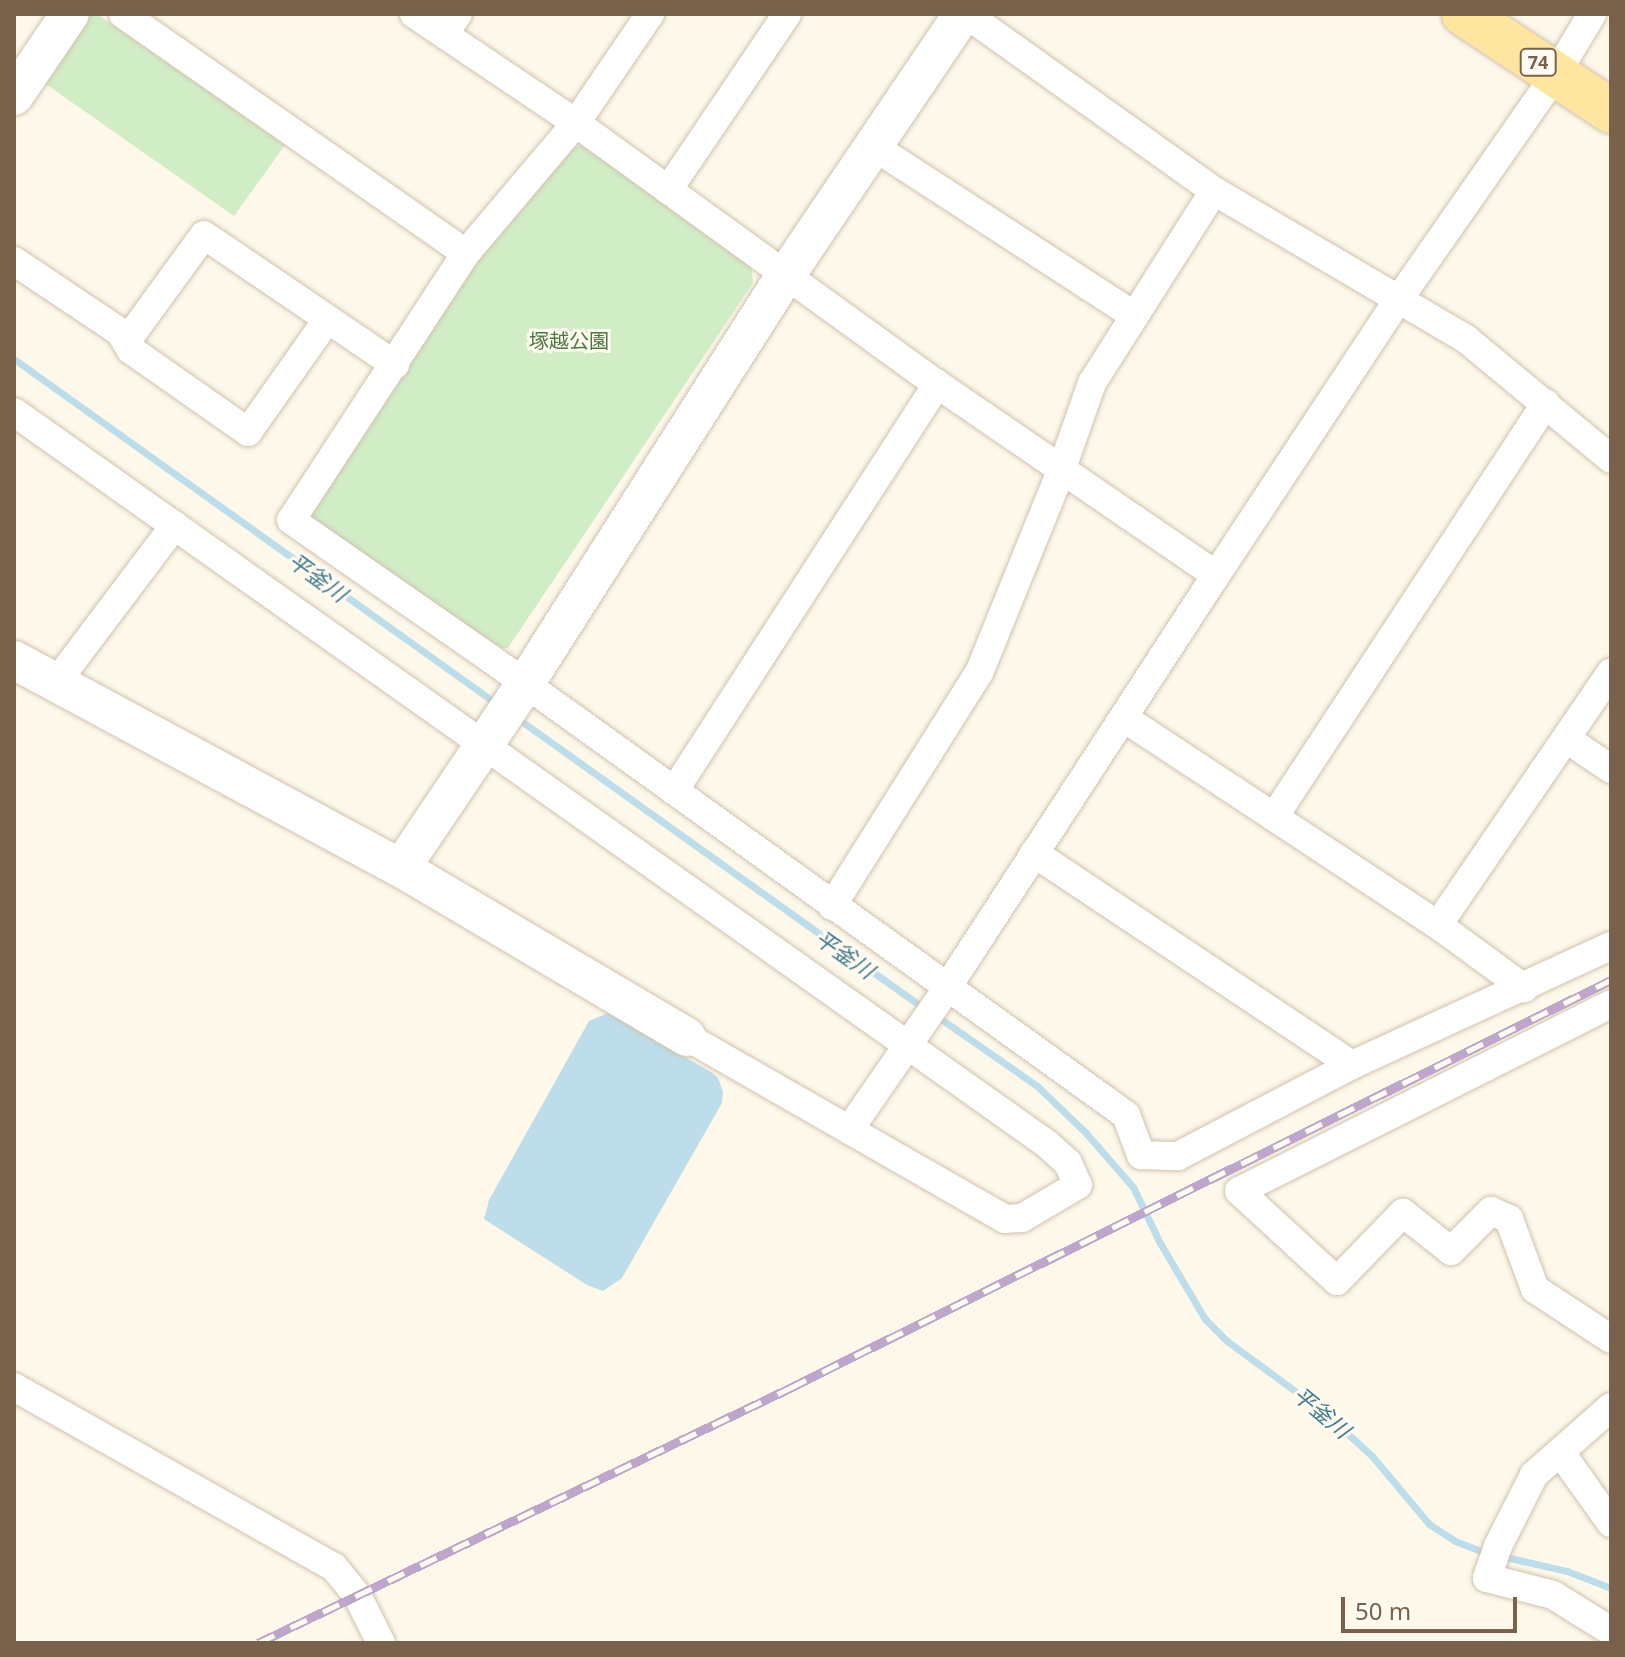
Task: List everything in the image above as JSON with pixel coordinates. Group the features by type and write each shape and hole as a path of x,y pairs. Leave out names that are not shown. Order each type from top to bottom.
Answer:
{"main road":[{"name":"74","path":"1464,14 1611,111"}],"street":[{"path":"21,73 70,14"},
{"path":"123,14 466,253"},
{"path":"414,14 451,24 576,123 937,384 1216,575"},
{"path":"650,14 576,123 466,253 291,520 521,689 674,791 946,991 1126,1115 1141,1155 1178,1156 1352,1065 1611,946"},
{"path":"668,190 787,14"},
{"path":"401,868 521,689 786,275 964,14 1214,191 1466,339 1611,459"},
{"path":"849,1130 946,991 1216,575 1399,299 1556,74 1585,25"},
{"path":"873,146 1133,315"},
{"path":"832,906 979,673 1061,471 1092,383 1214,191"},
{"path":"126,342 204,235 395,365"},
{"path":"14,261 120,332 131,350 248,432 327,320"},
{"path":"674,791 937,384"},
{"path":"1274,817 1546,403"},
{"path":"14,412 488,738 910,1043 1059,1152 1078,1179 1078,1185 1022,1218 1005,1219 687,1037 401,868 14,660"},
{"path":"55,684 175,525"},
{"path":"1438,925 1568,740 1611,672"},
{"path":"1124,718 1438,925 1524,988"},
{"path":"1568,740 1611,769"},
{"path":"1034,853 1352,1065"},
{"path":"1611,1004 1239,1191 1337,1281 1403,1213 1451,1251 1491,1211 1509,1219 1535,1289 1611,1339"},
{"path":"14,1387 334,1567 357,1595 381,1643"},
{"path":"1611,1407 1534,1475 1487,1578 1553,1595 1611,1631"},
{"path":"1561,1453 1611,1523"}],"green space":[{"path":"86,14 97,14 285,145 234,216 40,80"},
{"name":"塚越公園","path":"582,146 751,262 753,283 508,648 496,649 314,520 310,511 474,264 568,148"}],"water":[{"path":"608,1013 711,1072 718,1078 723,1092 722,1103 622,1278 603,1291 587,1285 484,1219 489,1200 589,1021"}],"waterway":[{"name":"平釜川","path":"14,359 497,704"},
{"name":"平釜川","path":"517,718 924,1008"},
{"name":"平釜川","path":"935,1015 1037,1086 1086,1133 1133,1187 1160,1243 1205,1319 1227,1341 1325,1413 1372,1456 1429,1524 1455,1541 1489,1554"},
{"name":"平釜川","path":"1501,1556 1567,1571 1611,1588"}],"railway":[{"path":"258,1643 790,1388 1611,980"}]}
